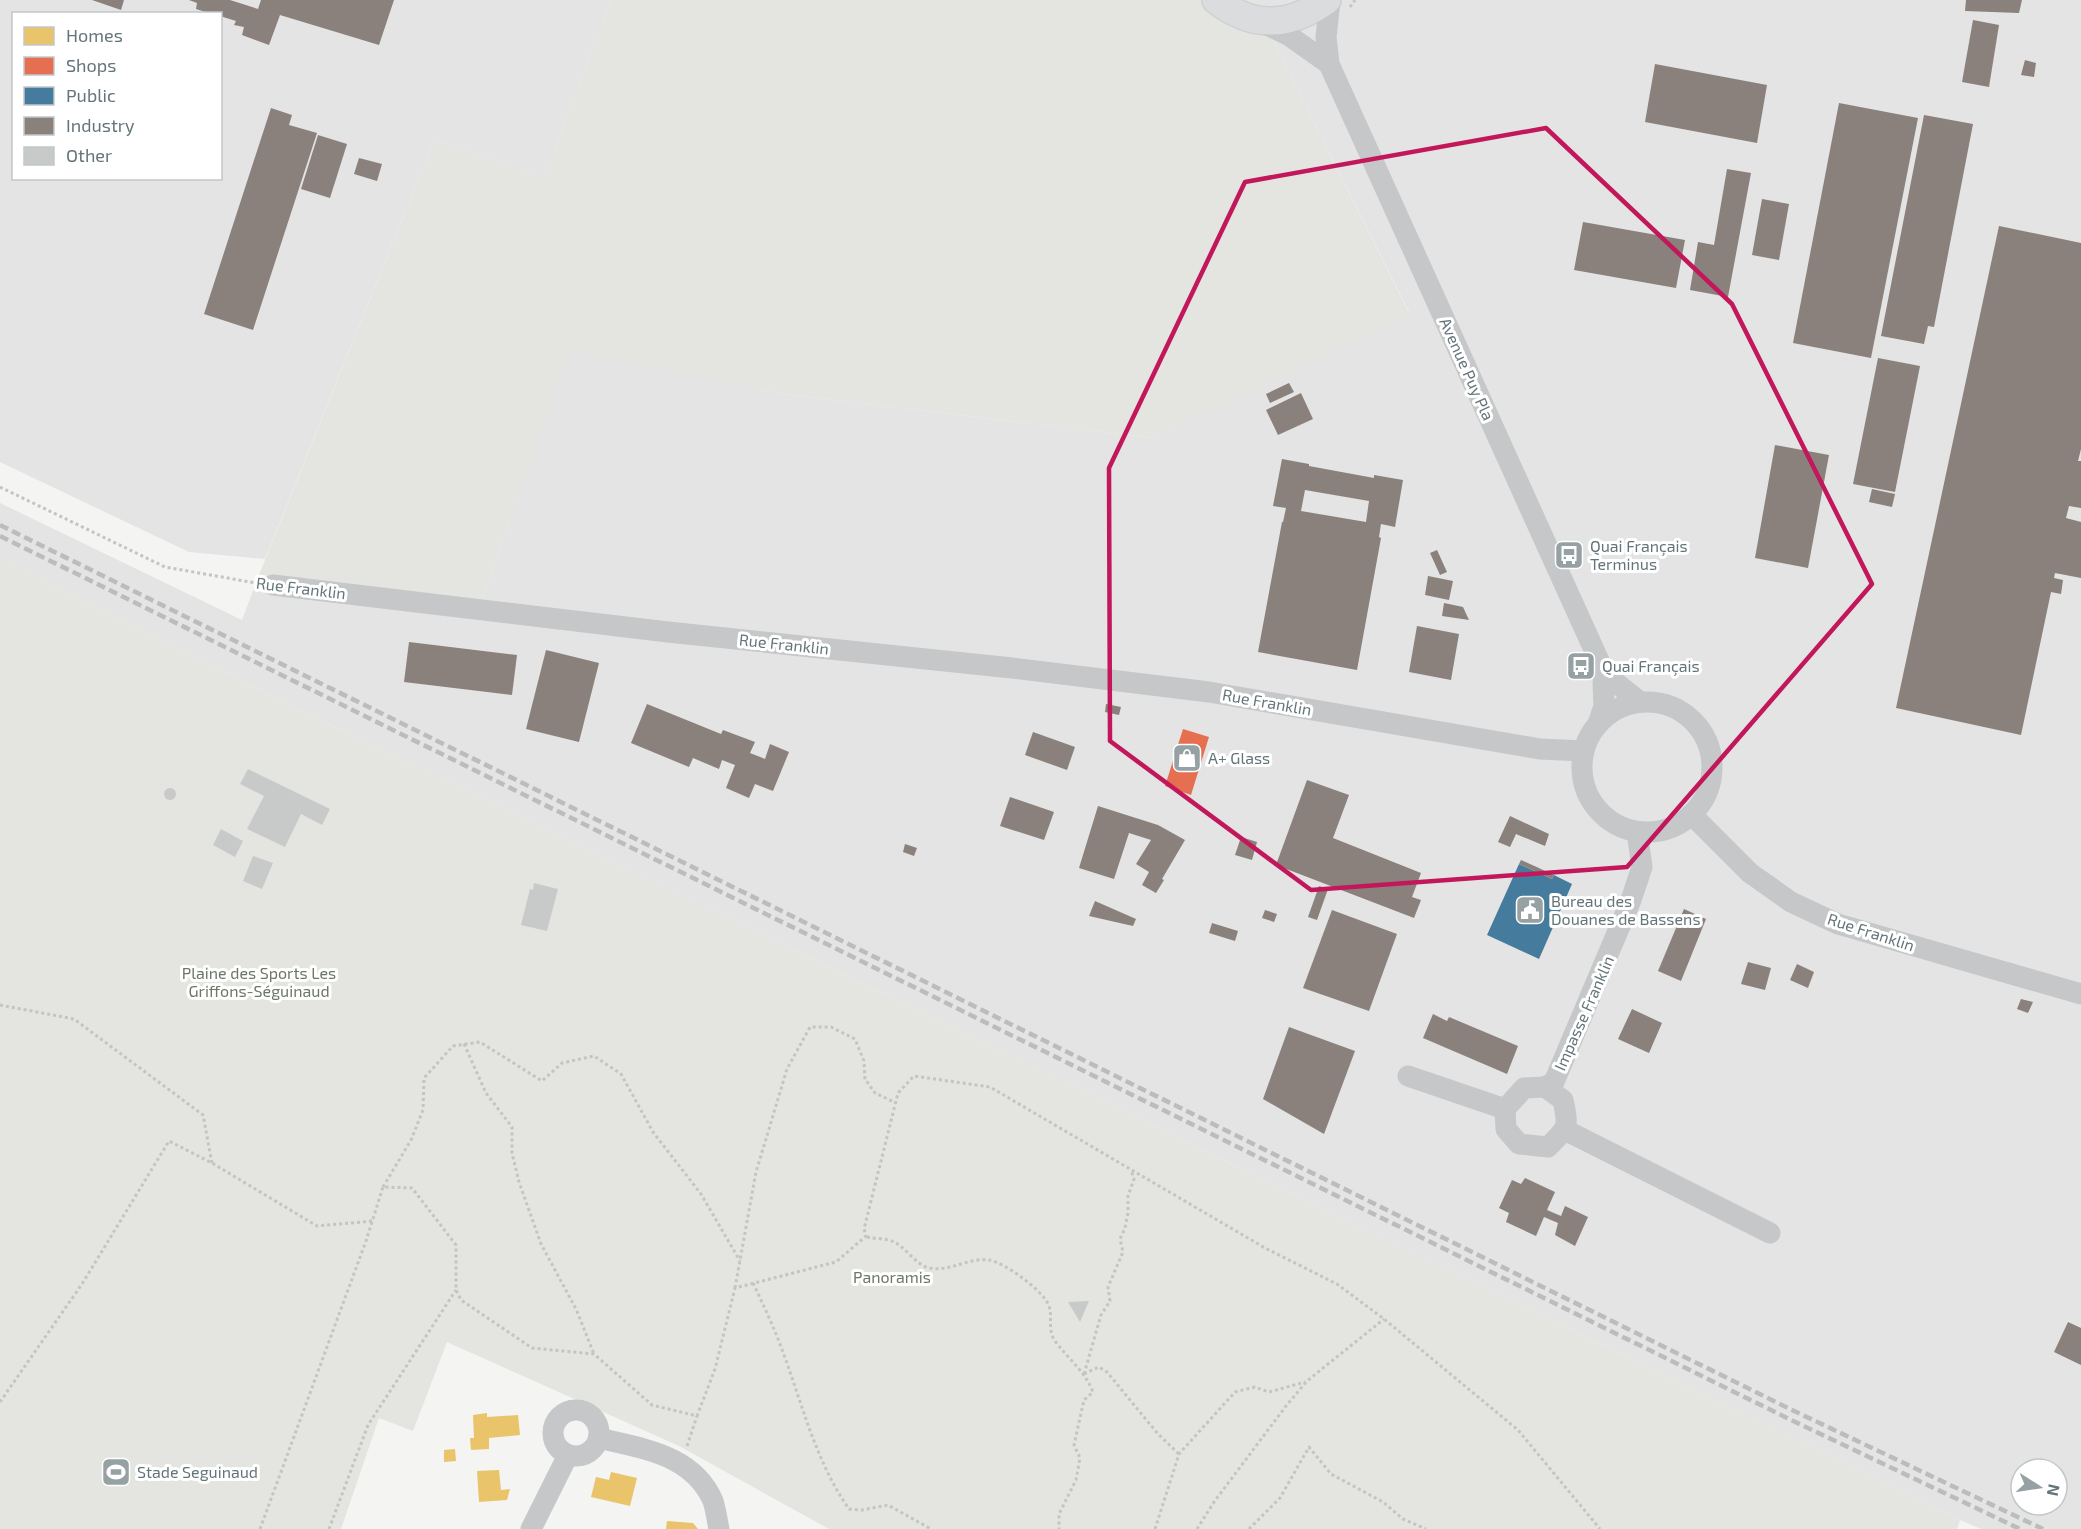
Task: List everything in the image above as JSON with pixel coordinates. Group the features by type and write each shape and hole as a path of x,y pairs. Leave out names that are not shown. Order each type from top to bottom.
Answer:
{"main road":[{"path":"1216,0 1236,14 1259,21 1285,21 1309,13 1328,0"}],"street":[{"name":"Avenue Puy Pla","path":"1328,0 1326,37 1329,64 1605,674 1640,702"},
{"path":"1259,21 1288,35 1329,64"},
{"name":"Rue Franklin","path":"273,585 668,632 1012,668 1209,692 1540,748 1584,751"},
{"name":"Avenue Puy Pla","path":"1598,724 1604,706 1605,674"},
{"path":"1640,702 1661,703 1679,711 1695,723 1706,740 1712,760 1711,780 1704,799 1692,815 1675,826 1656,832 1637,832 1616,825 1599,812 1587,794 1582,772 1584,751 1589,737 1598,724 1617,710 1640,702"},
{"name":"Rue Franklin","path":"1692,815 1750,873 1791,902 1838,924 2081,994"},
{"name":"Impasse Franklin","path":"1545,1087 1554,1082 1631,900 1642,867 1637,832"},
{"path":"1408,1076 1505,1109"},
{"path":"1545,1087 1563,1101 1567,1121 1565,1130 1548,1147 1519,1144 1506,1129 1505,1109 1524,1088 1545,1087"},
{"path":"1565,1130 1770,1233"},
{"path":"580,1409 593,1417 599,1431 598,1438 590,1451 576,1456 568,1455 561,1451 553,1438 554,1423 565,1412 580,1409"},
{"path":"598,1438 660,1453 682,1463 701,1480 713,1502 719,1529"},
{"path":"531,1529 568,1455"}],"path":[{"name":"Rue Franklin","path":"0,487 165,567 273,585"},
{"path":"0,1005 74,1019 170,1089 203,1115 212,1162"},
{"path":"682,1463 715,1369 735,1288 756,1172 788,1069 810,1027 831,1027 855,1039 864,1061 866,1079 875,1093 896,1103"},
{"path":"260,1529 366,1241 383,1187 411,1140 423,1110 424,1078 453,1046 480,1042 542,1080 562,1063 594,1056 621,1074 653,1132 701,1194 740,1261"},
{"path":"464,1044 486,1093 512,1127 512,1153 519,1182 541,1244 576,1309 594,1354 652,1405 697,1416"},
{"path":"866,1236 864,1229 898,1093 914,1076 990,1087 1265,1248 1337,1284 1384,1319 1518,1430 1600,1529"},
{"path":"0,1402 82,1284 169,1141 212,1162 317,1226 373,1221"},
{"path":"1083,1374 1101,1314 1110,1300 1108,1287 1123,1252 1120,1239 1125,1228 1128,1196 1134,1179 1132,1169"},
{"path":"383,1187 412,1188 456,1245 456,1290 461,1300 532,1348 594,1354"},
{"path":"735,1288 836,1262 866,1236"},
{"path":"866,1236 894,1242 923,1266 951,1268 986,1259 999,1262 1026,1280 1048,1304 1051,1315 1049,1326 1053,1339 1083,1374 1093,1392 1084,1400 1074,1445 1080,1458 1076,1480 1059,1514 1059,1529"},
{"path":"753,1283 776,1334 806,1425 823,1465 849,1509 862,1510 888,1505 930,1529"},
{"path":"328,1529 368,1425 456,1290"},
{"path":"1197,1529 1227,1485 1307,1381 1384,1319"},
{"path":"1083,1374 1099,1367 1107,1372 1158,1434 1179,1454"},
{"path":"1155,1529 1179,1454 1235,1392 1255,1387 1269,1392 1307,1381"},
{"path":"1249,1529 1280,1498 1309,1447 1331,1474 1383,1502 1403,1519 1426,1529"}],"highlighted area":[{"path":"1546,128 1732,304 1872,584 1627,867 1311,890 1110,741 1109,468 1245,182"}],"shaded area":[{"path":"0,0 611,0 544,177 434,140 265,559 189,552 0,462"},
{"path":"1253,0 2081,0 2081,1529 1981,1529 1960,1520 576,843 309,715 0,558 0,503 242,620 259,575 482,601 568,350 783,394 1153,438 1409,312"}],"green space":[{"path":"611,0 1253,0 1409,313 1153,438 783,394 568,351 482,601 259,575 434,140 544,177"},
{"path":"0,558 309,715 576,843 1960,1520 1957,1529 829,1529 679,1446 447,1342 413,1431 379,1418 341,1529 0,1529"}],"building: Homes":[{"path":"487,1413 487,1417 518,1415 520,1435 489,1438 489,1449 471,1450 470,1438 474,1438 473,1415"},
{"path":"455,1449 456,1461 444,1462 444,1450"},
{"path":"499,1470 501,1490 510,1489 507,1500 479,1502 477,1471"},
{"path":"611,1472 637,1478 630,1506 591,1497 596,1477 609,1480"},
{"path":"667,1521 693,1523 698,1529 666,1529"}],"building: Shops":[{"path":"1183,729 1209,737 1191,795 1165,786"}],"building: Public":[{"name":"Bureau des Douanes de Bassens","path":"1519,864 1552,879 1554,875 1572,884 1539,959 1487,935"}],"building: Industry":[{"path":"92,0 124,0 121,10"},
{"path":"189,0 230,0 258,9 261,0 394,0 379,45 280,15 269,45 242,35 244,27 234,25 236,21 222,17 222,12 206,12 196,9 197,3"},
{"path":"1966,0 2022,0 2019,13 1965,11"},
{"path":"1973,20 1999,25 1989,87 1962,82"},
{"path":"2025,60 2036,63 2034,77 2021,75"},
{"path":"1655,64 1767,85 1757,143 1645,122"},
{"path":"1839,103 1918,118 1871,358 1793,343"},
{"path":"271,108 292,115 289,125 317,133 253,330 204,314"},
{"path":"1924,115 1973,124 1934,327 1928,326 1924,344 1881,336"},
{"path":"318,135 347,144 330,198 301,189"},
{"path":"359,158 382,164 377,181 354,174"},
{"path":"1727,169 1751,173 1728,297 1690,290 1698,242 1714,245"},
{"path":"1762,199 1789,204 1779,260 1752,255"},
{"path":"1583,222 1685,240 1676,288 1574,270"},
{"path":"1999,226 2081,243 2081,449 2078,461 2081,461 2081,508 2069,506 2066,518 2081,522 2081,578 2055,573 2054,578 2063,580 2061,594 2051,592 2021,735 1896,708"},
{"path":"1878,358 1920,366 1895,492 1853,484"},
{"path":"1289,383 1294,392 1270,403 1266,394"},
{"path":"1301,393 1313,419 1278,435 1266,410"},
{"path":"1775,445 1829,455 1808,568 1755,558"},
{"path":"1282,459 1374,478 1374,475 1403,480 1395,527 1381,524 1379,537 1381,538 1357,670 1258,652 1286,508 1273,506","holes":["1305,490 1369,501 1366,522 1301,511"]},
{"path":"1872,489 1895,494 1892,507 1869,502"},
{"path":"1437,550 1447,572 1440,575 1430,553"},
{"path":"1428,576 1453,581 1449,600 1425,595"},
{"path":"1444,603 1463,607 1469,620 1442,616"},
{"path":"1417,626 1459,634 1451,680 1409,672"},
{"path":"409,642 517,655 512,695 404,682"},
{"path":"546,650 599,663 579,742 526,729"},
{"path":"647,704 721,734 723,730 755,742 750,753 765,759 770,744 789,752 773,791 755,784 749,798 726,788 735,765 722,760 719,769 693,758 689,767 631,743"},
{"path":"1106,704 1121,707 1119,715 1105,712"},
{"path":"1033,732 1075,747 1067,770 1025,755"},
{"path":"1307,780 1349,795 1333,838 1421,873 1412,897 1421,900 1414,918 1276,865"},
{"path":"1010,797 1054,812 1044,840 1000,826"},
{"path":"1098,806 1158,825 1185,840 1156,893 1142,885 1149,872 1136,864 1151,840 1129,833 1114,879 1079,868"},
{"path":"1510,816 1549,834 1545,846 1516,834 1510,847 1498,842"},
{"path":"1241,837 1257,842 1252,860 1235,855"},
{"path":"905,844 917,848 914,856 903,852"},
{"path":"1521,860 1554,875 1552,879 1519,864"},
{"path":"1319,886 1328,889 1317,920 1308,917"},
{"path":"1095,901 1136,919 1133,926 1089,916"},
{"path":"1684,909 1706,919 1681,981 1658,971"},
{"path":"1265,910 1277,914 1274,922 1262,918"},
{"path":"1332,910 1397,934 1369,1011 1303,988"},
{"path":"1212,923 1238,931 1235,941 1209,933"},
{"path":"1748,962 1771,968 1765,990 1741,984"},
{"path":"1797,964 1814,972 1808,988 1790,980"},
{"path":"2021,999 2033,1002 2028,1013 2017,1009"},
{"path":"1632,1009 1662,1023 1649,1053 1618,1039"},
{"path":"1433,1014 1447,1021 1449,1017 1518,1046 1507,1074 1423,1038"},
{"path":"1289,1027 1355,1051 1324,1134 1263,1099"},
{"path":"1525,1178 1555,1192 1547,1210 1561,1216 1565,1206 1588,1217 1575,1246 1555,1235 1558,1223 1544,1217 1536,1236 1506,1222 1509,1213 1499,1208 1512,1180 1521,1184"},
{"path":"2068,1322 2081,1328 2081,1365 2054,1352"}],"building: Other":[{"path":"248,769 330,809 322,825 301,814 285,847 247,829 264,796 240,784"},
{"path":"172,788 176,794 172,800 168,800 164,792"},
{"path":"221,829 243,841 235,857 213,845"},
{"path":"253,856 273,863 262,889 243,881"},
{"path":"534,883 558,889 547,931 521,925 530,889 533,890"},
{"path":"1089,1301 1080,1322 1068,1302"}],"railway":[{"path":"0,525 1792,1410 2043,1529"},
{"path":"0,536 1787,1418 2020,1529"}],"place":[{"name":"Quai Français Terminus","path":"1569,555"},
{"name":"Quai Français","path":"1581,666"},
{"name":"A+ Glass","path":"1187,758"},
{"name":"Bureau des Douanes de Bassens","path":"1530,910"},
{"name":"Stade Seguinaud","path":"116,1472"}],"park label":[{"name":"Plaine des Sports Les Griffons-Séguinaud","path":"259,982"},
{"name":"Panoramis","path":"892,1277"}]}
